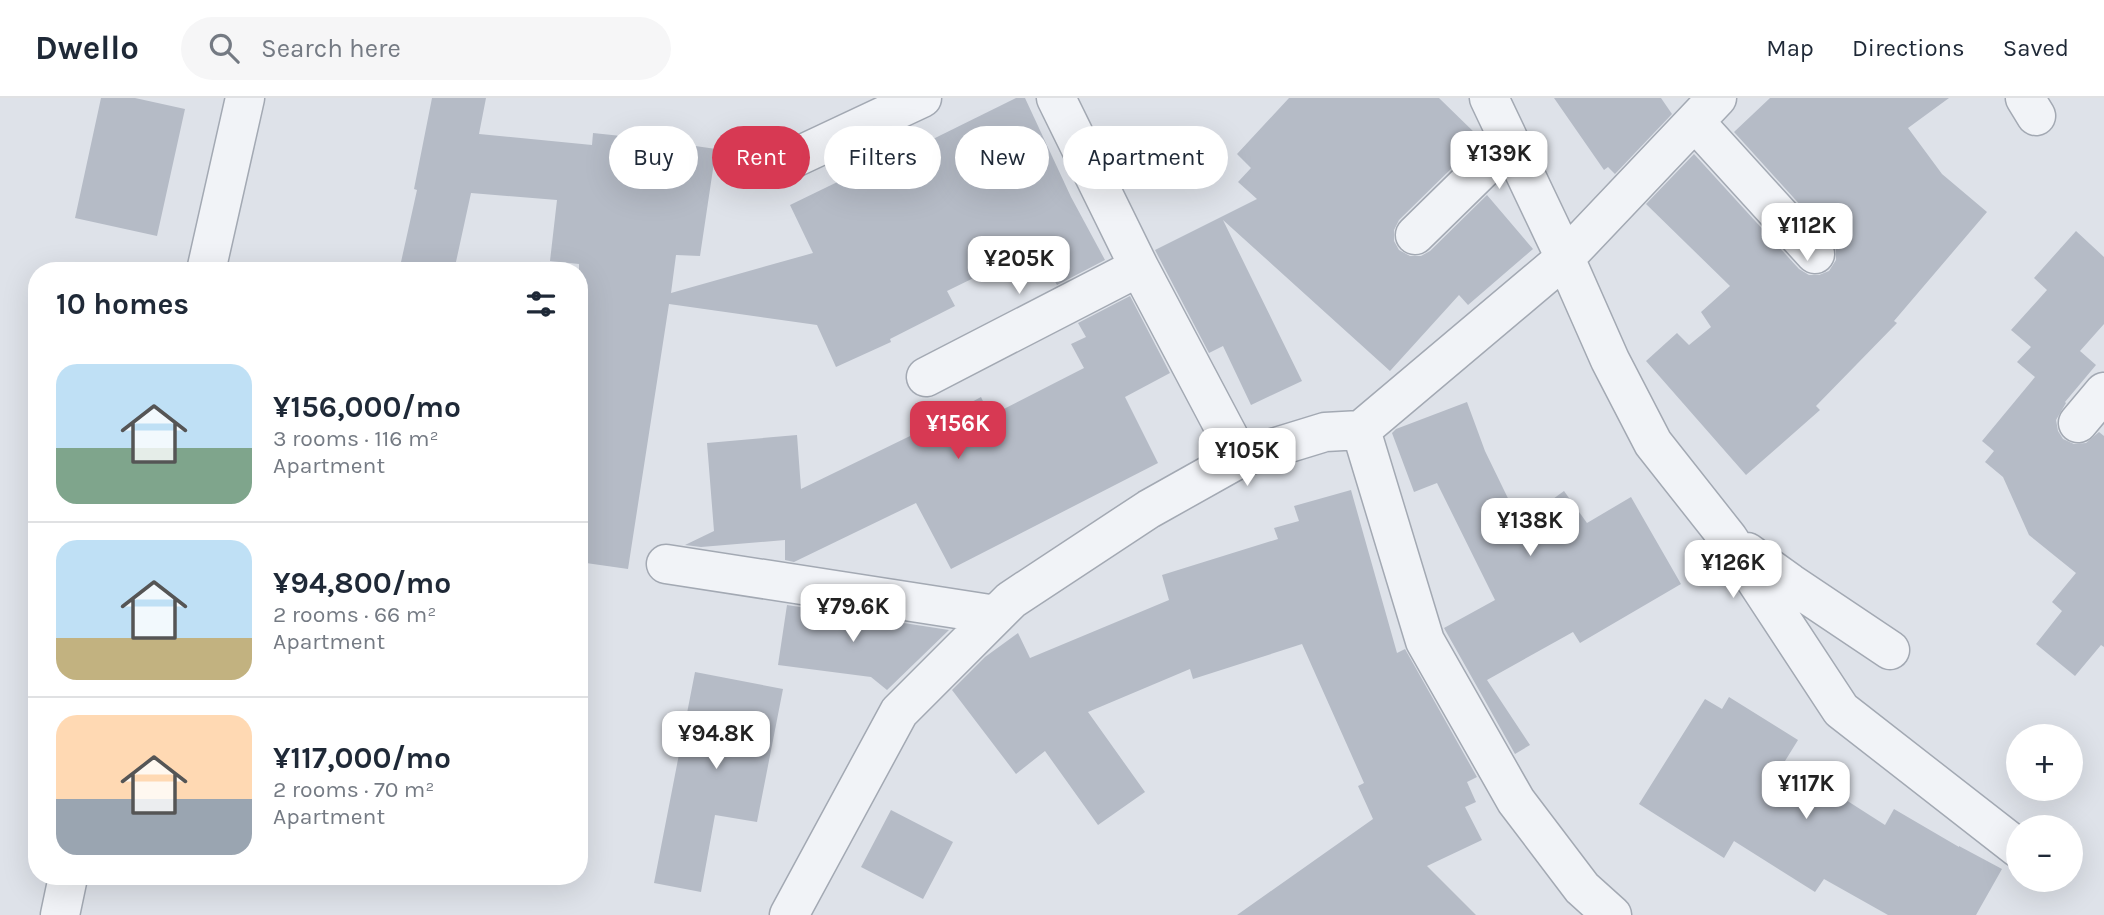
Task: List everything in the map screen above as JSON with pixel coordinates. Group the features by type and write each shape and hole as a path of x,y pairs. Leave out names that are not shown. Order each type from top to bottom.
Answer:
{"street":[{"path":"207,262 245,98"},
{"path":"810,151 922,98"},
{"path":"1056,98 1139,267 1240,458"},
{"path":"1489,98 1611,360 1653,443 1728,538 1841,710 2006,839"},
{"path":"789,915 899,712 1011,600 1149,509 1240,458 1325,432 1361,430 1565,258 1706,110 1815,254"},
{"path":"1415,235 1509,143"},
{"path":"926,377 1139,267"},
{"path":"2078,423 2104,393"},
{"path":"1361,430 1425,641 1516,801 1582,888 1612,915"},
{"path":"1728,538 1890,650"},
{"path":"666,564 996,615"},
{"path":"60,915 66,885"}],"building":[{"path":"101,98 135,98 185,109 157,236 75,218"},
{"path":"432,98 486,98 479,134 592,145 593,133 609,135 609,189 698,189 698,146 712,148 712,176 700,256 676,255 671,293 813,253 790,205 824,188 941,189 941,135 955,128 955,189 1049,189 1049,150 1063,180 1063,189 1067,189 1105,260 1057,285 1038,251 1032,255 1029,251 947,291 955,306 890,339 891,342 836,367 817,325 669,304 628,569 588,563 588,262 550,261 557,200 471,193 456,262 401,262 417,190 414,189"},
{"path":"1016,98 1025,98 1038,126 959,126"},
{"path":"1289,98 1439,98 1478,136 1456,158 1459,161 1399,220 1394,230 1394,241 1399,250 1410,256 1421,256 1430,251 1487,195 1533,249 1468,305 1459,295 1390,371 1223,220 1302,381 1251,405 1223,346 1209,353 1155,250 1257,199 1238,182 1251,168 1237,154"},
{"path":"1554,98 1661,98 1672,114 1615,174 1608,167 1604,170"},
{"path":"1770,98 1949,98 1908,128 1942,174 1987,212 1894,321 1897,323 1816,406 1820,410 1746,475 1646,361 1677,333 1689,345 1711,327 1701,312 1730,286 1646,204 1694,154 1799,269 1809,275 1829,271 1836,260 1832,240 1734,132"},
{"path":"2076,231 2104,257 2104,324 2080,351 2096,365 2065,402 2056,420 2063,439 2074,444 2086,443 2099,432 2104,436 2104,647 2101,645 2075,676 2036,644 2062,611 2052,602 2076,573 2029,535 2003,477 1985,462 1994,451 1982,441 2035,377 2017,362 2031,347 2011,330 2047,290 2034,278"},
{"path":"1130,296 1170,373 1125,397 1158,463 951,569 916,503 794,562 785,560 785,540 701,547 685,545 714,531 707,443 797,435 801,489 943,420 942,418 981,397 990,416 1084,368 1071,344 1086,337 1078,323"},
{"path":"1467,402 1485,451 1520,523 1564,491 1587,523 1631,497 1681,584 1580,643 1573,632 1487,680 1530,745 1515,754 1444,628 1495,600 1437,483 1414,492 1392,433 1396,429"},
{"path":"1351,490 1397,653 1405,649 1477,777 1467,782 1476,802 1465,807 1482,840 1427,866 1476,915 1237,915 1373,819 1358,786 1364,783 1302,644 1193,679 1190,669 1088,712 1145,792 1098,825 1045,751 1016,774 952,690 985,657 1018,633 1030,658 1169,600 1162,575 1278,539 1274,528 1299,521 1294,506"},
{"path":"787,605 949,630 887,690 871,677 778,665"},
{"path":"695,672 783,689 757,822 715,815 701,892 654,883"},
{"path":"1729,697 1798,740 1785,761 1885,825 1894,809 2002,869 1976,915 1888,915 1824,879 1815,892 1734,841 1724,858 1639,804 1705,699 1722,709"},
{"path":"891,810 953,842 923,899 861,867"}]}
